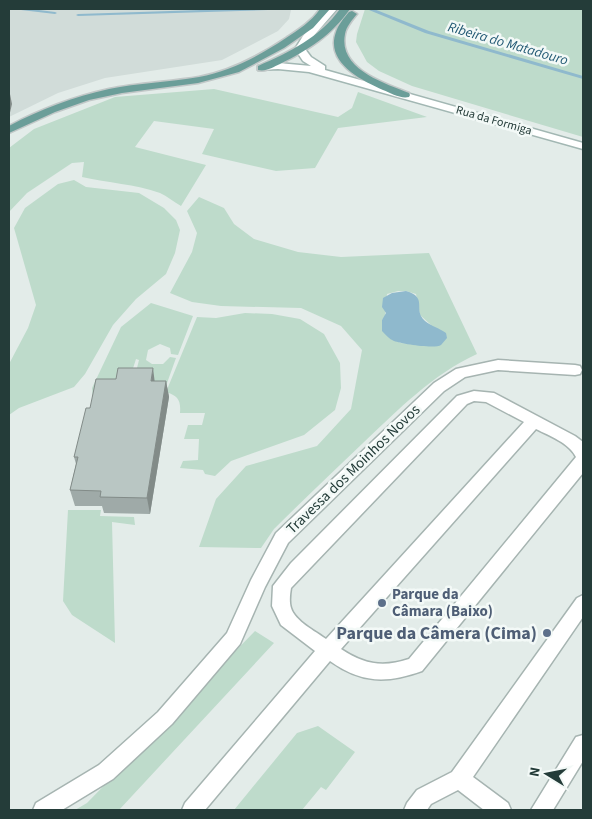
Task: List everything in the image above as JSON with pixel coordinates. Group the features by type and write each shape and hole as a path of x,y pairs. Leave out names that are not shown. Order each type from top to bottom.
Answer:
{"main road":[{"path":"212,77 274,52 304,30 325,9"},
{"path":"300,49 307,36 328,16 332,9"},
{"path":"9,130 41,113 99,94 212,77 234,76 262,68 323,35 338,20 344,9"},
{"path":"353,9 340,33 341,55 358,73 405,95"},
{"path":"300,49 313,64 337,76"},
{"path":"262,68 292,67 310,69 337,76"},
{"name":"Rua da Formiga","path":"337,76 583,146"},
{"name":"Travessa dos Moinhos Novos","path":"43,810 106,772 165,718 234,638 257,584 282,538 439,387 461,373 498,365 575,370"},
{"path":"583,455 580,448 570,440 489,397 474,396 462,400 297,568 282,586 281,606 287,619 353,667 378,672 397,671 415,665 583,460"},
{"path":"192,810 328,650 534,421"},
{"path":"414,810 424,797 459,780 583,604"},
{"path":"541,810 583,744"},
{"path":"459,780 501,810"}],"shaded area":[{"path":"9,9 291,10 289,19 278,31 222,60 105,78 58,93 9,117"}],"green space":[{"path":"365,9 583,9 583,137 412,86 379,71 367,62 356,42"},
{"path":"214,89 338,117 352,108 358,92 427,117 338,128 315,168 276,171 202,154 214,129 154,121 135,147 206,165 181,206 163,194 151,190 82,177 84,162 72,163 27,193 9,212 9,148 34,129 115,97"},
{"path":"74,180 86,187 139,193 164,208 176,220 180,230 175,253 166,274 136,299 113,325 85,374 74,387 19,408 9,415 9,364 28,328 36,305 14,228 25,208 58,184"},
{"path":"199,197 224,208 234,224 254,239 298,252 341,257 429,253 477,354 431,382 403,406 274,529 261,548 199,547 216,499 246,466 317,446 351,409 362,350 341,326 301,308 221,306 192,302 170,293 192,252 197,233 187,211","holes":["406,291 416,294 420,315 431,325 418,344 400,343 382,320 385,317 387,294"]},
{"path":"151,303 193,316 178,355 171,354 170,348 160,344 148,350 146,360 152,364 163,364 170,357 176,358 162,397 133,384 139,360 136,359 128,384 93,398 92,388 121,327"},
{"path":"245,313 272,314 300,319 324,334 340,363 341,388 335,410 304,435 231,461 215,476 205,474 203,470 180,468 183,461 198,460 199,439 184,439 188,425 202,425 205,413 180,413 178,399 166,392 197,317 216,318"},
{"path":"68,510 101,510 100,516 134,517 135,525 112,522 115,643 72,615 63,601"},
{"path":"255,631 274,643 119,810 75,810 87,803"},
{"path":"318,726 355,752 326,790 321,787 302,810 234,810 297,733"}],"water":[{"path":"406,291 413,294 419,300 421,317 446,333 447,338 441,345 411,345 398,342 382,331 382,320 386,313 382,307 383,298 392,293"}],"building":[{"path":"118,368 153,368 151,381 166,381 147,498 100,497 101,491 70,490 78,457 74,457 86,408 90,408 96,379 116,379"}],"waterway":[{"name":"Ribeira do Matadouro","path":"21,9 55,13"},
{"name":"Ribeira do Matadouro","path":"78,15 268,9"},
{"name":"Ribeira do Matadouro","path":"371,9 427,32 583,78"}],"place":[{"name":"Parque da Câmara (Baixo)","path":"382,603"},
{"name":"Parque da Câmera (Cima)","path":"547,633"}]}
